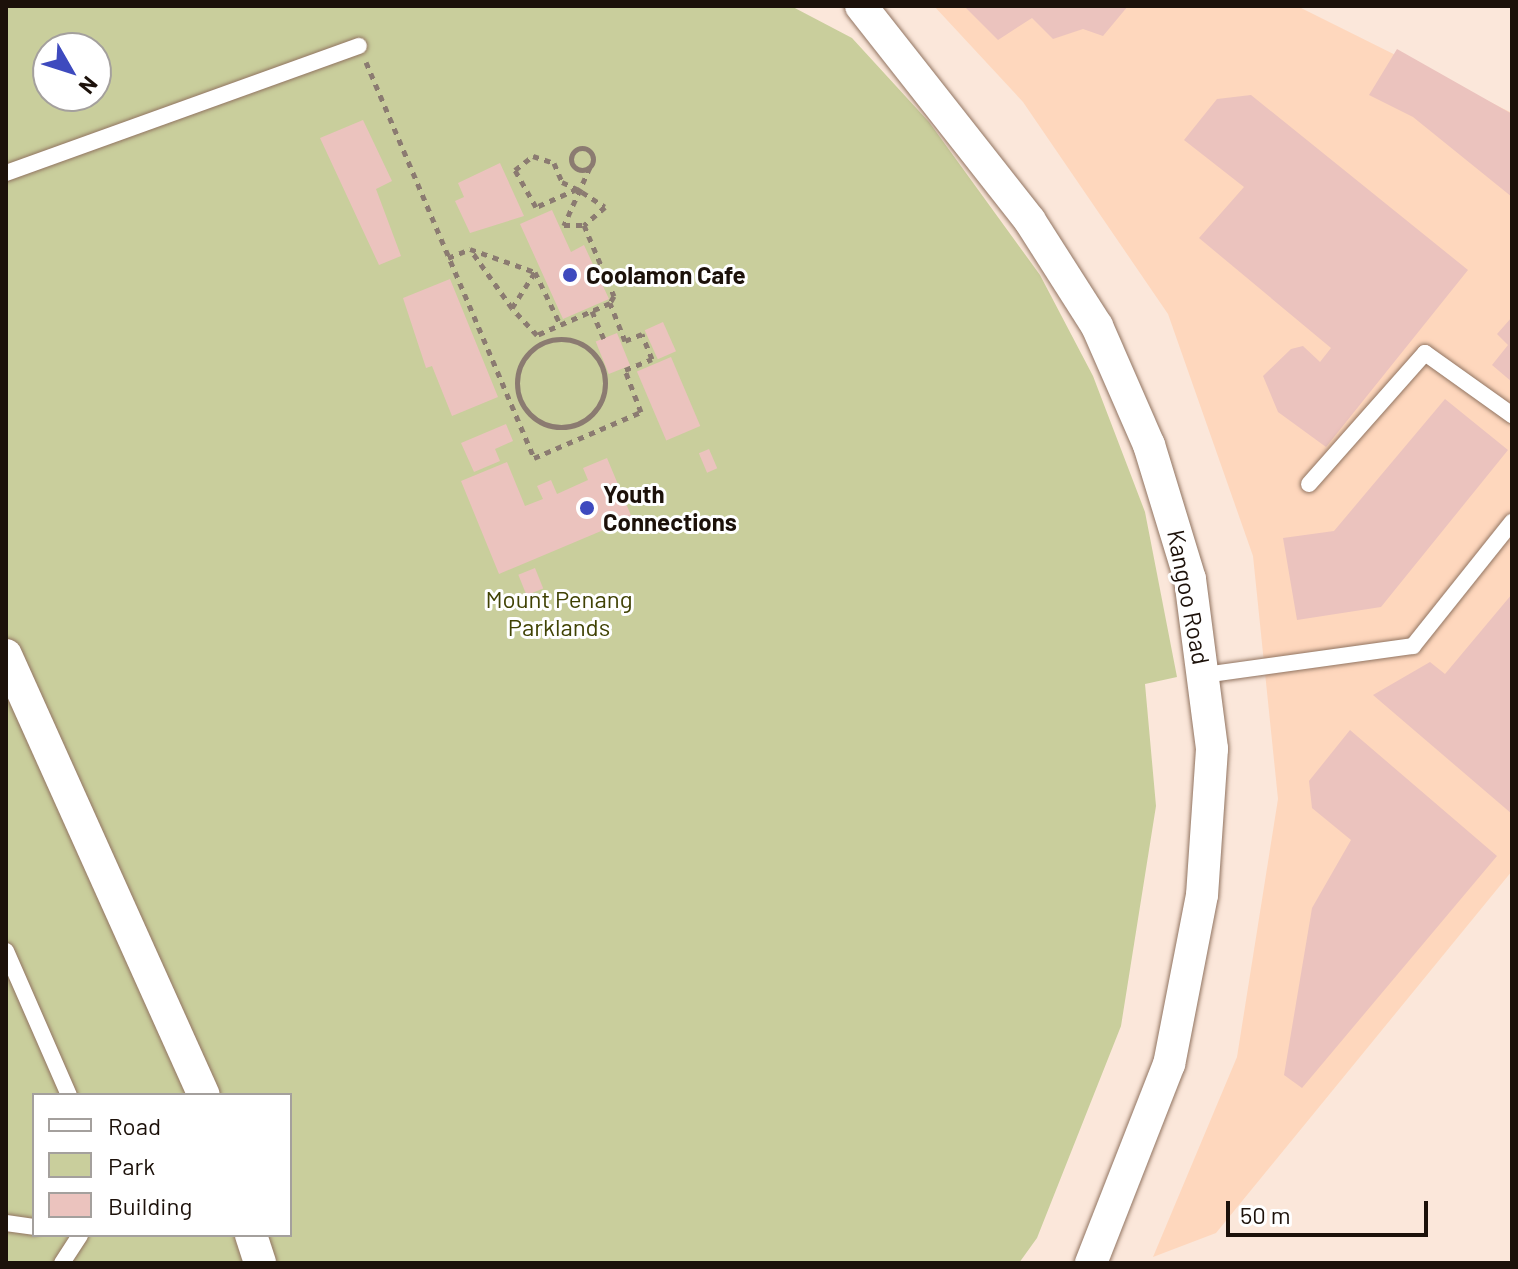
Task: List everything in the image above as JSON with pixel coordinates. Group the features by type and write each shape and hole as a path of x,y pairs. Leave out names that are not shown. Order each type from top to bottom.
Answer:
{"street":[{"name":"Kangoo Road","path":"861,6 1030,221 1097,326 1168,499 1204,675 1212,749 1202,895 1181,1012 1151,1120 1091,1263"},
{"path":"6,655 203,1093"},
{"path":"252,1237 260,1263"}],"lane":[{"path":"6,173 359,46"},
{"path":"1309,484 1425,353 1512,415"},
{"path":"1204,675 1413,646 1512,522"},
{"path":"6,951 68,1093"},
{"path":"6,1223 32,1227"},
{"path":"62,1263 79,1237"}],"path":[{"path":"359,46 534,458 641,412 625,370 652,359 642,334 625,341 584,225"},
{"path":"580,191 536,207 515,170 533,156 554,163 562,182 580,191 605,207 584,225 564,225 580,191 590,167 590,150 576,149 573,166 590,167"},
{"path":"448,258 470,249 535,272 560,324"},
{"path":"470,249 512,308 540,334 543,343"},
{"path":"512,308 535,272"},
{"path":"540,334 610,303"},
{"path":"592,311 604,339"},
{"path":"543,343 580,343 600,362 605,389 580,422 551,425 520,396 520,367 543,343"}],"shaded area":[{"path":"934,6 1297,6 1512,113 1512,871 1216,1233 1153,1257 1237,1057 1278,799 1253,556 1168,314 1023,102"}],"green space":[{"name":"Mount Penang Parklands","path":"6,6 791,6 852,38 929,122 1040,275 1093,376 1145,512 1177,677 1145,684 1156,806 1121,1026 1037,1238 1019,1263 6,1263"}],"building":[{"path":"964,6 1128,6 1103,36 1083,29 1053,39 1032,18 998,40"},
{"path":"1397,49 1512,114 1512,197 1413,117 1369,95"},
{"path":"1251,95 1468,270 1326,447 1278,412 1263,376 1291,349 1303,346 1320,362 1331,348 1199,238 1244,187 1184,140 1217,99"},
{"path":"363,120 392,181 376,189 401,256 379,265 320,138"},
{"path":"500,163 524,216 470,233 455,201 464,197 458,183"},
{"name":"Coolamon Cafe","path":"552,210 571,252 584,245 609,299 563,319 520,224"},
{"path":"450,279 498,397 452,416 432,366 426,368 403,298"},
{"path":"1512,317 1512,382 1492,365 1508,345 1497,334"},
{"path":"663,322 676,351 658,359 645,330"},
{"path":"617,333 630,365 609,374 596,342"},
{"path":"671,357 700,426 666,440 637,371"},
{"path":"1445,399 1508,450 1381,607 1297,620 1283,538 1334,531"},
{"path":"506,424 513,441 495,449 500,461 474,472 461,443"},
{"path":"709,449 717,468 707,473 699,453"},
{"path":"607,458 632,518 499,574 461,481 507,462 525,506 543,499 537,486 551,480 557,494 588,480 583,468"},
{"path":"535,568 543,588 527,595 518,575"},
{"path":"1512,594 1512,814 1373,695 1430,662 1445,674"},
{"path":"1350,730 1497,856 1302,1088 1284,1075 1312,908 1351,840 1312,808 1309,781"}],"place":[{"name":"Coolamon Cafe","path":"570,275"},
{"name":"Youth Connections","path":"587,508"}]}
